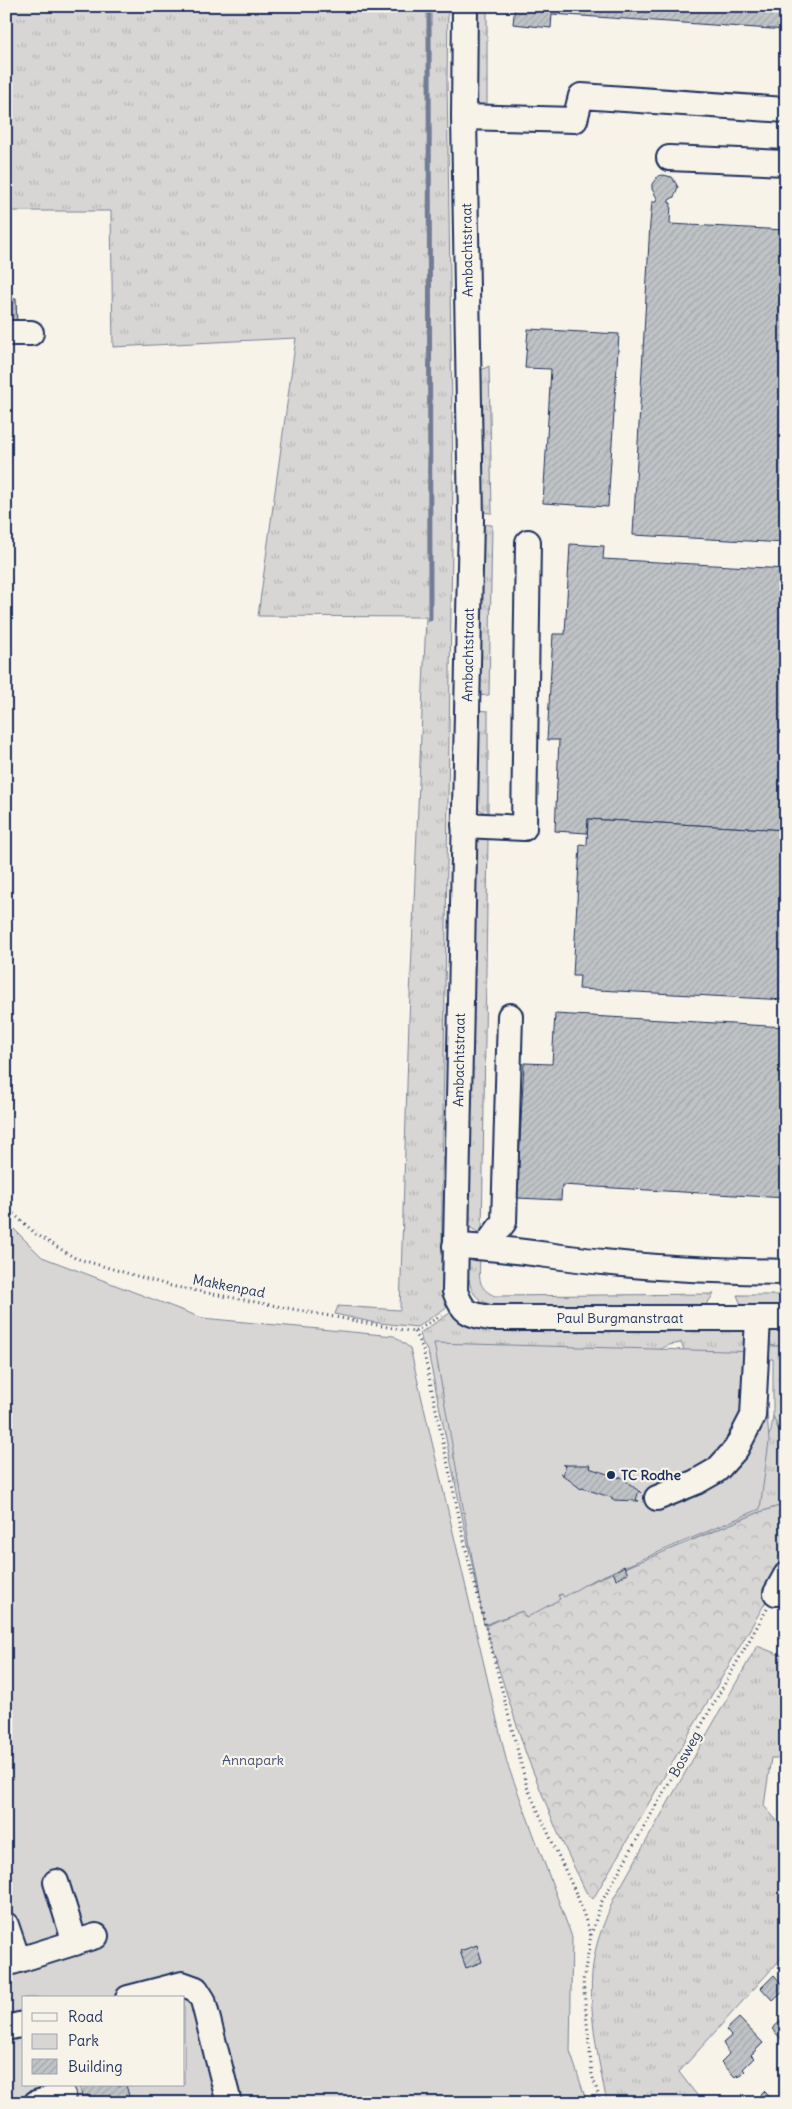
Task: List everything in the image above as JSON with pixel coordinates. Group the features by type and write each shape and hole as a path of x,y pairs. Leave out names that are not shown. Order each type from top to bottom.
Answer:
{"street":[{"name":"Ambachtstraat","path":"459,1304 455,1291 455,1246 471,519 464,117 465,6"},
{"path":"464,117 575,120 581,96 786,110"},
{"path":"669,158 786,163"},
{"path":"6,333 31,333"},
{"path":"464,825 524,828 528,542"},
{"path":"485,1247 504,1222 510,1016"},
{"path":"455,1246 485,1247 604,1262 722,1271 786,1272"},
{"name":"Paul Burgmanstraat","path":"459,1304 472,1316 490,1318 786,1318"},
{"path":"657,1498 696,1482 717,1470 736,1449 753,1416 758,1318"},
{"path":"6,1925 12,1962 86,1939 56,1882"},
{"path":"136,1996 182,1984 196,1989 203,2000 229,2103"},
{"path":"6,2028 22,2024"},
{"path":"36,2103 63,2095"}],"path":[{"name":"Makkenpad","path":"6,1207 36,1234 75,1258 171,1286 414,1332"},
{"path":"459,1304 414,1332 423,1349 467,1554 528,1787 578,1898 591,1936"},
{"name":"Bosweg","path":"601,2103 592,2075 582,1982 591,1936 601,1903 781,1584"}],"green space":[{"path":"6,6 448,6 447,82 453,481 442,1186 442,1291 447,1307 417,1327 371,1322 335,1314 338,1306 400,1310 409,1020 426,617 258,616 296,338 113,347 111,211 6,211"},
{"path":"474,6 487,6 487,112 472,98"},
{"path":"489,366 492,513 477,512 476,373"},
{"path":"478,524 492,525 489,695 476,696"},
{"path":"476,710 488,711 488,815 473,805"},
{"path":"479,838 488,839 482,1235 468,1226 474,841"},
{"name":"Annapark","path":"6,1221 42,1257 202,1318 394,1336 410,1348 507,1763 572,1937 570,2051 587,2103 6,2103"},
{"path":"480,1255 479,1274 481,1285 495,1296 714,1294 705,1306 498,1310 499,1307 478,1298 472,1290 469,1279 466,1279 466,1259"},
{"path":"737,1295 786,1295 786,1307 742,1307"},
{"path":"450,1313 469,1326 485,1329 747,1328 752,1344 724,1432 681,1343 669,1345 591,1381 475,1537 496,1622 485,1626 428,1352 422,1342 420,1333"},
{"path":"764,1327 786,1327 786,1346 763,1346"},
{"name":"TC Rodhe","path":"434,1343 763,1352 769,1441 760,1509 591,1581 564,1597 562,1594 558,1595 560,1599 526,1618 522,1611 484,1625"},
{"path":"763,1346 786,1346 786,1448 773,1416 773,1359 765,1359"},
{"path":"773,1416 786,1448 786,1504 760,1512 692,1540 683,1519 627,1545 635,1563 603,1577 584,1543 754,1466 771,1431"},
{"path":"786,1504 786,1567 593,1899 586,1892 557,1831 526,1754 485,1626 760,1512"},
{"path":"757,1646 786,1657 786,1758 771,1758 764,1806 786,1831 786,1953 679,2072 703,2103 607,2103 594,2030 591,1993 594,1958 599,1936 613,1900"}],"building":[{"path":"515,6 786,6 786,30 552,14 551,28 513,24"},
{"path":"658,176 672,177 678,187 674,197 669,200 669,203 671,203 670,224 786,230 786,543 633,535 650,223 652,202 656,202 657,198 652,189 652,184"},
{"path":"6,299 16,299 17,326 6,326"},
{"path":"528,329 619,334 608,507 543,503 551,369 525,368"},
{"path":"570,544 604,546 603,559 786,569 786,830 588,819 587,833 555,831 559,740 547,740 553,634 565,634"},
{"path":"588,819 786,830 786,1000 579,989 580,976 573,976 580,844 587,845"},
{"path":"555,1014 786,1027 786,1198 562,1185 561,1200 517,1198 524,1063 552,1064"},
{"path":"566,1465 590,1465 589,1468 620,1478 620,1476 639,1491 636,1500 639,1501 612,1500 613,1498 581,1489 560,1473 563,1475"},
{"path":"624,1566 628,1574 616,1579 613,1572"},
{"path":"477,1945 482,1962 466,1968 460,1951"},
{"path":"774,1975 786,1989 773,2001 761,1988"},
{"path":"786,2016 786,2044 772,2029"},
{"path":"739,2018 763,2043 751,2055 754,2058 743,2069 745,2071 739,2077 737,2075 735,2077 721,2062 729,2054 723,2043 731,2036 726,2030"},
{"path":"126,2086 131,2103 90,2103 88,2095 82,2096 80,2087"},
{"path":"764,2091 773,2100 771,2101 772,2103 752,2103"}],"waterway":[{"path":"429,6 430,619"}],"place":[{"name":"TC Rodhe","path":"611,1475"}]}
